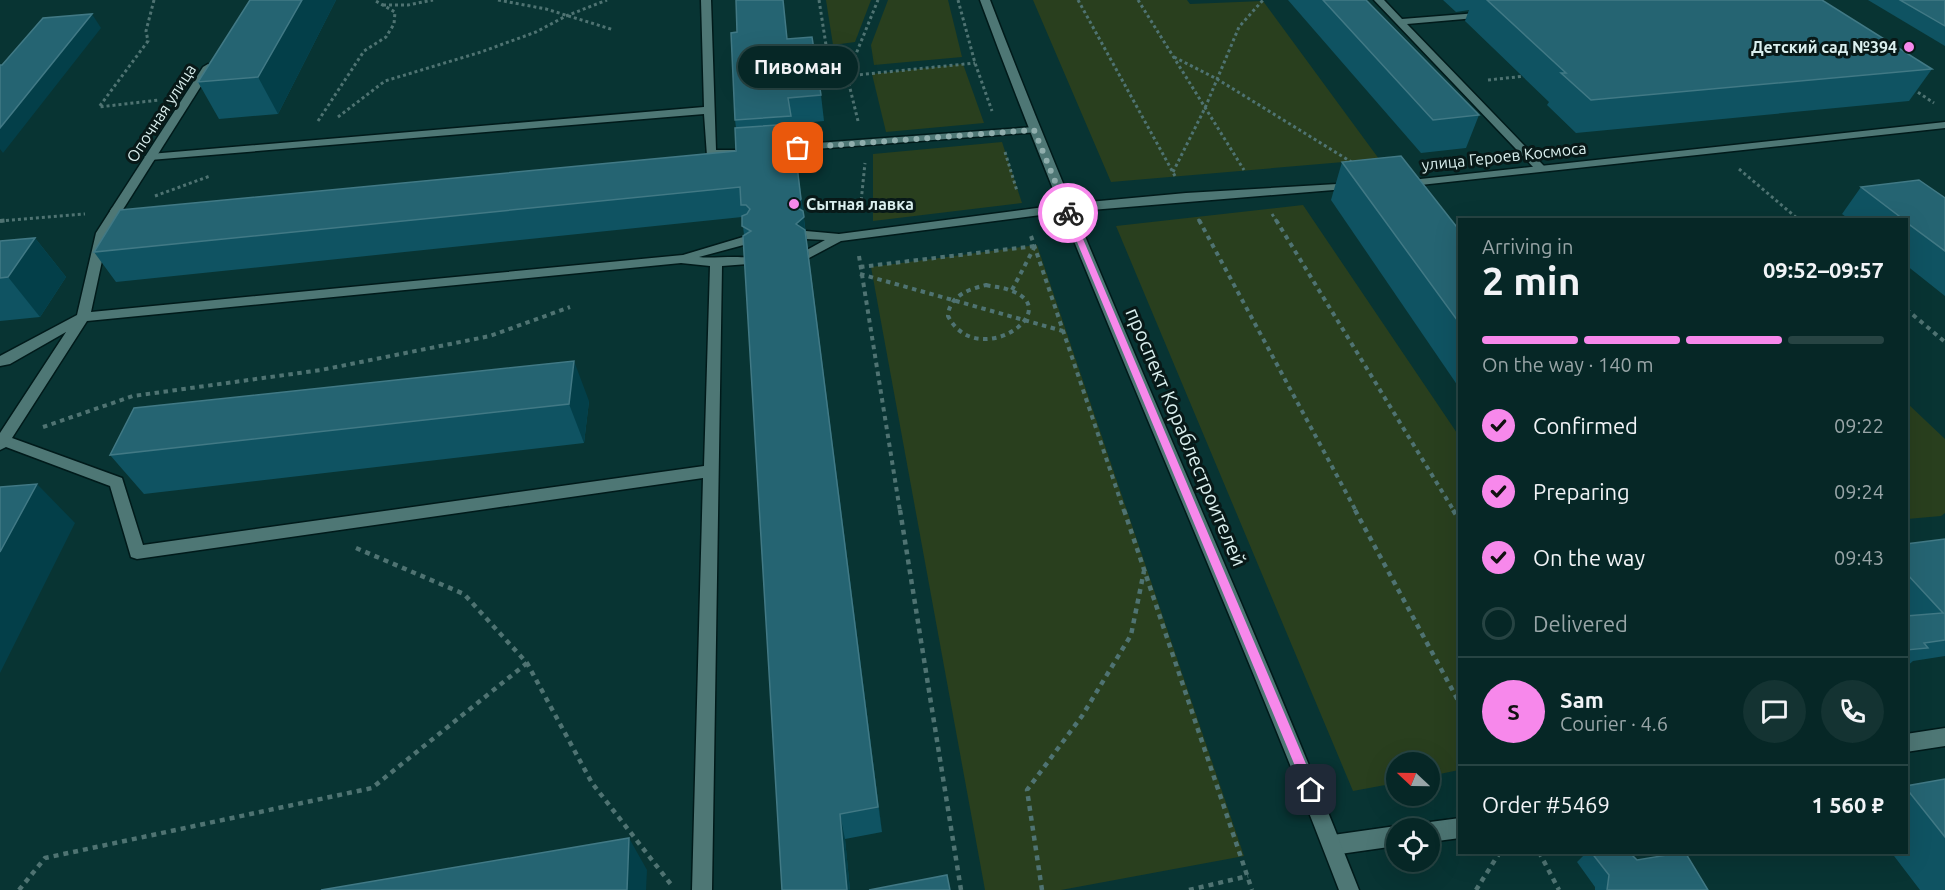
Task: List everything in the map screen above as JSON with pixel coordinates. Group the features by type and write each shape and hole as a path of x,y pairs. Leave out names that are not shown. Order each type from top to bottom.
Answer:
{"street":[{"path":"706,0 711,154 746,151"},
{"name":"проспект Кораблестроителей","path":"985,0 1034,130 1296,753 1349,890"},
{"path":"1379,0 1540,168"},
{"path":"1400,22 1492,13"},
{"name":"Опочная улица","path":"83,317 102,233 214,58"},
{"path":"150,157 709,110"},
{"name":"улица Героев Космоса","path":"1387,184 1424,187 1540,168 1945,125"},
{"path":"769,150 1034,130"},
{"path":"806,235 838,238 1066,208 1186,197 1364,186"},
{"path":"809,254 838,238"},
{"path":"0,361 5,361 83,317 681,259 747,240"},
{"path":"681,259 716,263 748,260"},
{"path":"702,890 716,263"},
{"path":"83,317 2,442 117,482 136,552 712,471"},
{"path":"1908,743 1945,737"},
{"path":"1440,831 1458,828"},
{"path":"1333,845 1386,837"}],"path":[{"path":"154,0 146,32 148,41 99,107 190,96"},
{"path":"303,144 364,51 386,37 394,24 395,12 374,3 374,0"},
{"path":"380,5 408,5 432,0"},
{"path":"498,0 546,9 614,30"},
{"path":"819,0 826,45 847,76 866,155 858,235 859,267 961,890"},
{"path":"847,76 878,0"},
{"path":"958,0 975,63 1024,215 1252,890"},
{"path":"1078,0 1458,701"},
{"path":"1138,0 1458,518"},
{"path":"1173,172 1205,108 1239,27 1263,0"},
{"path":"1173,57 1217,79 1387,184"},
{"path":"847,76 975,63"},
{"path":"1458,82 1529,76"},
{"path":"1907,85 1935,104"},
{"path":"1716,150 1797,218"},
{"path":"0,221 116,211"},
{"path":"859,267 1035,246"},
{"path":"1012,290 1035,246"},
{"path":"860,274 1063,331"},
{"path":"999,286 1012,290 1028,304 1030,312 1027,321 1011,334 986,338 973,336 953,325 948,308 952,300 972,287 999,286"},
{"path":"2,442 133,396 321,370 490,336 570,307"},
{"path":"1908,311 1945,342"},
{"path":"307,528 464,594 527,663 592,783 675,890"},
{"path":"1042,890 1027,790 1082,716 1131,635 1145,571"},
{"path":"19,890 45,858 372,788 527,663"},
{"path":"1476,890 1499,854"},
{"path":"1540,854 1559,890"},
{"path":"1189,890 1248,876"}],"green space":[{"path":"826,0 871,0 855,42 833,45"},
{"path":"888,0 948,0 962,57 874,65 871,45"},
{"path":"1033,0 1187,0 1190,4 1263,1 1379,159 1111,182"},
{"path":"963,64 984,123 886,132 872,74"},
{"path":"1002,142 1022,203 873,221 873,154"},
{"path":"1303,205 1458,435 1458,770 1440,774 1440,752 1386,752 1386,785 1353,791 1116,226"},
{"path":"1037,245 1244,856 1061,890 985,890 871,267"},
{"path":"1908,404 1945,439 1945,513 1941,516 1908,519"}],"building":[{"path":"250,0 302,0 258,77 198,82"},
{"path":"736,0 783,0 787,39 812,37 821,95 788,98 791,116 735,120 731,33 737,32"},
{"path":"1323,0 1366,0 1479,115 1433,120"},
{"path":"1487,0 1822,0 1932,69 1591,100 1561,73 1566,73"},
{"path":"1900,0 1945,0 1945,26"},
{"path":"92,14 0,128 0,65 43,18"},
{"path":"792,124 801,199 794,206 803,211 804,217 796,224 805,230 878,807 840,814 847,890 782,890 743,236 751,231 742,226 742,216 750,209 746,205 741,205 740,187 94,252 120,210 736,151 735,128"},
{"path":"1401,156 1458,228 1458,321 1342,162"},
{"path":"1919,180 1945,198 1945,251 1908,223 1908,218 1902,218 1861,187"},
{"path":"35,238 8,277 0,278 0,241"},
{"path":"574,361 569,404 110,455 134,408"},
{"path":"37,484 0,552 0,487"},
{"path":"1945,539 1945,640 1924,643 1928,648 1908,650 1908,616 1943,613 1908,575 1908,544"},
{"path":"1945,779 1945,837 1908,791 1908,786"},
{"path":"629,838 627,890 321,890"},
{"path":"1593,854 1631,854 1637,860 1686,854 1708,890 1607,890 1609,875"},
{"path":"947,875 950,890 869,890"}],"way so far":[{"path":"798,148 1034,130 1068,213"}],"place":[{"name":"Детский сад №394","path":"1909,47"},
{"name":"Пивоман","path":"798,148"},
{"name":"Сытная лавка","path":"794,204"}],"route":[{"path":"1068,213 1311,790"}]}
